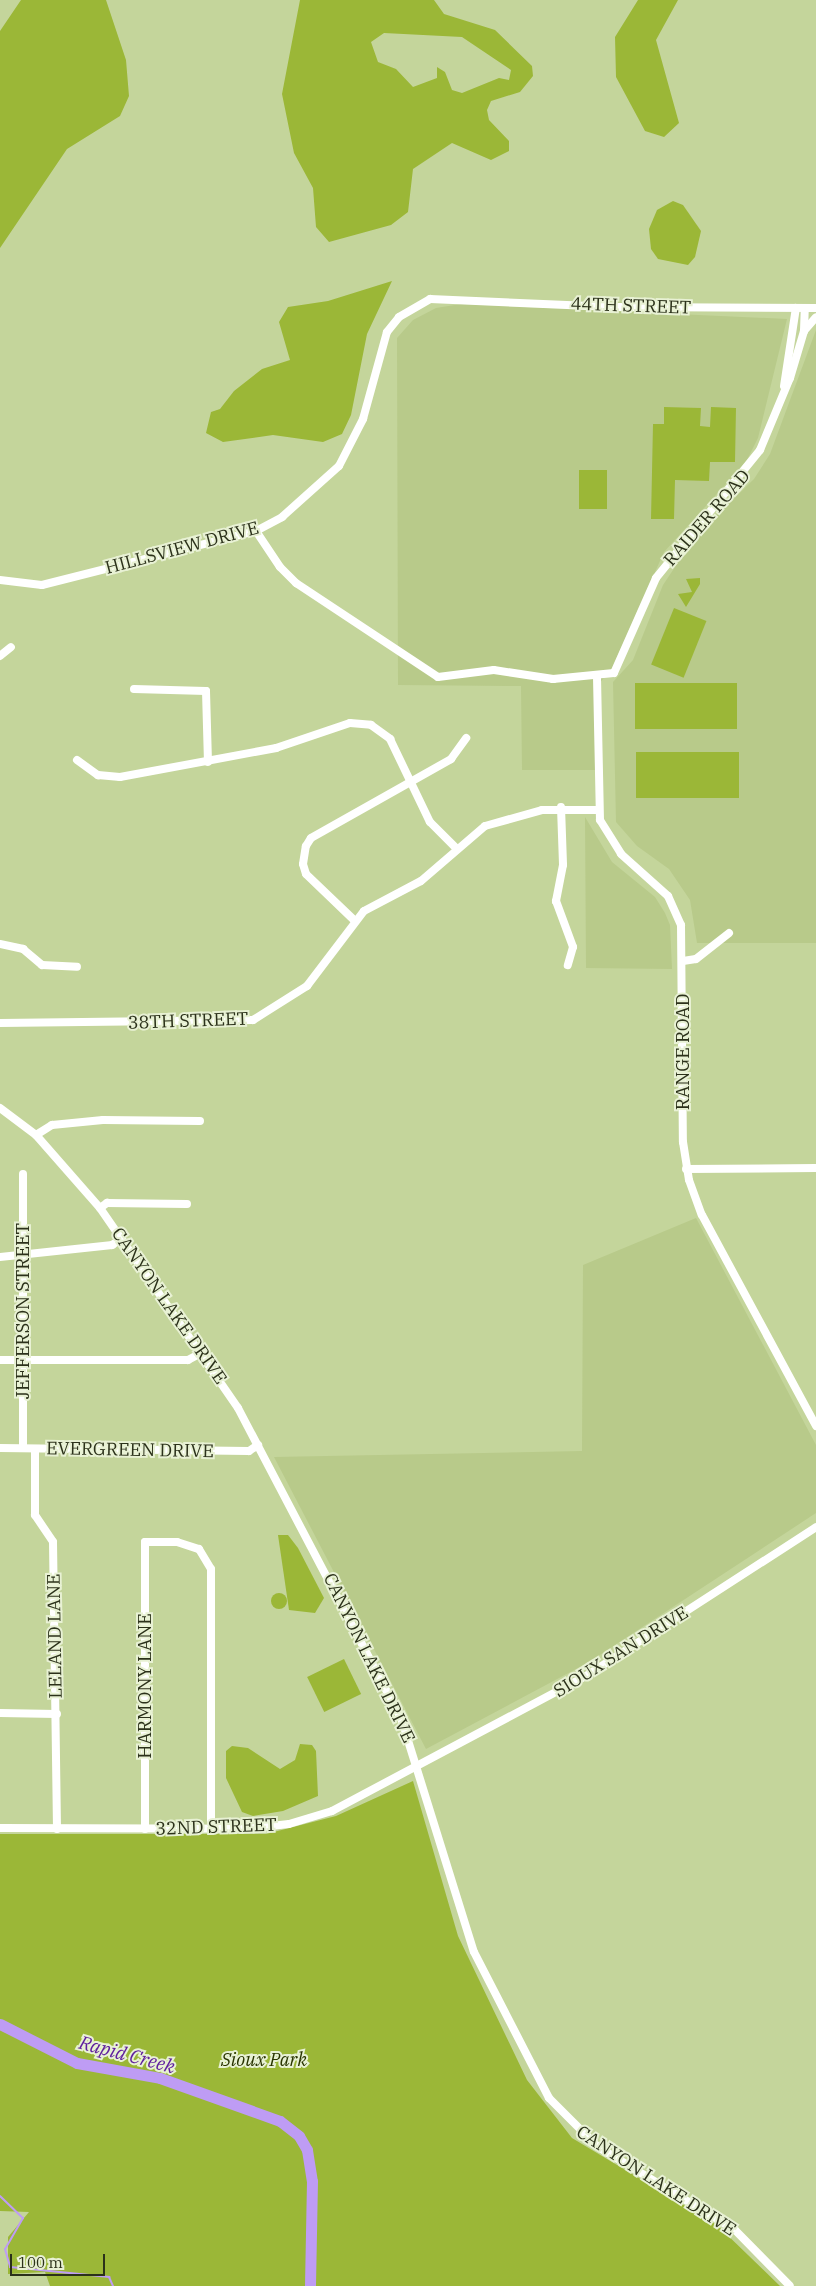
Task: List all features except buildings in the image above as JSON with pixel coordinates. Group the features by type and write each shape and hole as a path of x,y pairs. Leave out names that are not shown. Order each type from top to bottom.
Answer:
{"street":[{"name":"44TH STREET","path":"446,297 599,306 816,308"},
{"name":"HILLSVIEW DRIVE","path":"0,580 42,585 256,531 308,499 339,466 363,419 387,332 416,305 446,297"},
{"path":"784,386 796,308"},
{"name":"RAIDER ROAD","path":"256,531 280,567 296,582 428,673 438,677 494,670 553,679 596,676 620,667 656,578 686,537 752,465 804,331 805,308"},
{"path":"804,331 816,317"},
{"path":"0,656 10,647"},
{"name":"RANGE ROAD","path":"596,676 598,810 614,847 673,903 681,925 686,1169 702,1215 816,1426"},
{"path":"134,689 206,691 208,762"},
{"path":"77,760 90,771 109,777 208,762 276,748 350,723 362,723 390,739 408,781 438,832 457,849"},
{"path":"354,920 306,874 302,864 306,846 311,838 408,781 451,759 466,738"},
{"path":"561,807 563,865 556,900 573,947 568,965"},
{"name":"38TH STREET","path":"0,1023 253,1020 308,986 354,920 375,904 421,881 485,826 561,807 598,810"},
{"path":"683,961 696,959 729,933"},
{"path":"0,944 23,949 52,968 77,968"},
{"name":"CANYON LAKE DRIVE","path":"0,1108 36,1135 100,1208 203,1352 258,1445 388,1689 420,1767 474,1952 553,2104 598,2147 735,2230 790,2286"},
{"path":"36,1135 52,1125 103,1120 200,1121"},
{"path":"686,1169 816,1168"},
{"name":"JEFFERSON STREET","path":"23,1174 25,1258 22,1360 24,1448"},
{"path":"100,1208 108,1203 187,1204"},
{"path":"0,1257 25,1258 112,1245 121,1239"},
{"path":"0,1360 188,1360 203,1352"},
{"name":"EVERGREEN DRIVE","path":"0,1448 249,1451 258,1445"},
{"name":"LELAND LANE","path":"35,1448 35,1515 53,1542 57,1714 57,1829"},
{"name":"SIOUX SAN DRIVE","path":"420,1767 586,1676 816,1528"},
{"name":"HARMONY LANE","path":"145,1829 145,1542 187,1544 198,1549 211,1568 212,1829"},
{"path":"0,1713 57,1714"},
{"name":"32ND STREET","path":"0,1828 212,1829 264,1827 310,1818 420,1767"}],"shaded area":[{"path":"461,304 787,319 758,438 746,462 664,552 612,668 598,685 597,770 522,770 521,686 398,685 397,338 413,320 436,308"},
{"path":"816,330 816,943 697,943 690,900 669,869 637,846 616,822 613,682 633,660 663,585 677,564 702,530 754,479 770,454"},
{"path":"585,817 612,862 655,897 665,913 670,925 672,969 586,968"},
{"path":"696,1218 816,1445 816,1513 589,1662 426,1749 274,1457 582,1451 583,1265"}],"green space":[{"path":"21,0 106,0 126,60 129,96 120,116 67,149 0,248 0,31"},
{"path":"300,0 434,0 444,14 495,30 532,66 533,76 520,92 491,101 487,110 489,120 509,141 509,151 491,160 452,143 413,169 408,212 391,225 329,242 316,227 313,188 294,153 282,94","holes":["384,33 462,37 511,70 509,80 499,78 462,93 452,90 445,72 437,67 437,78 413,87 396,69 378,62 371,42"]},
{"path":"638,0 678,0 656,40 679,123 664,137 645,131 616,77 615,37"},
{"path":"673,201 683,205 701,231 695,257 688,265 658,259 651,249 649,229 657,210"},
{"path":"392,281 367,334 351,415 342,434 323,442 273,435 223,442 206,433 211,412 220,409 234,391 262,369 290,360 279,322 288,307 328,301"},
{"path":"664,407 701,408 700,426 710,427 711,407 736,408 735,462 710,462 709,481 675,480 674,519 651,519 653,424 664,424"},
{"path":"579,470 607,470 607,509 579,509"},
{"path":"700,578 700,584 686,607 678,594 692,592 686,579"},
{"path":"674,608 706,621 684,678 651,665"},
{"path":"635,683 737,683 737,729 635,729"},
{"path":"636,752 739,752 739,798 636,798"},
{"path":"278,1535 288,1535 298,1548 324,1598 315,1613 289,1610"},
{"path":"279,1593 287,1601 279,1609 271,1601"},
{"path":"344,1659 361,1694 324,1712 307,1677"},
{"path":"300,1744 312,1745 316,1751 318,1796 283,1811 253,1816 242,1812 226,1778 226,1751 232,1746 248,1748 280,1769 295,1760"},
{"name":"Sioux Park","path":"413,1781 458,1936 527,2080 572,2138 717,2225 780,2286 50,2286 45,2272 8,2274 8,2237 29,2212 0,2211 0,1834 266,1834 336,1816"}],"waterway":[{"name":"Rapid Creek","path":"0,2024 77,2063 160,2078 280,2121 299,2136 307,2150 312,2181 310,2286"},
{"path":"0,2196 23,2218 5,2249 10,2267 109,2277 113,2286"}]}
